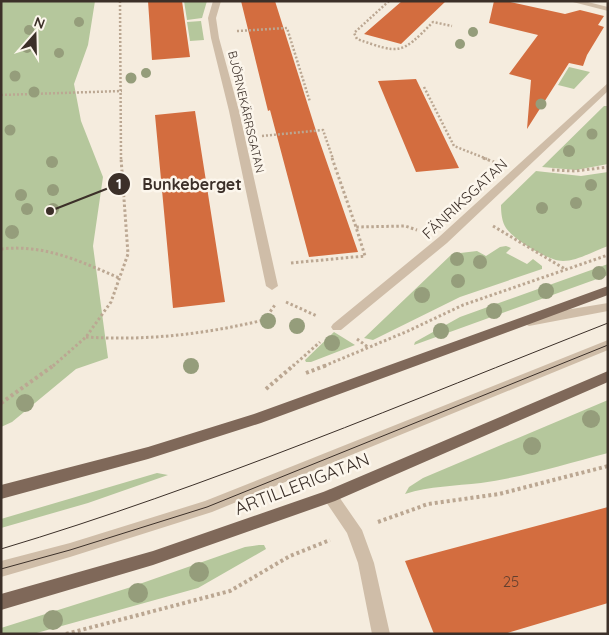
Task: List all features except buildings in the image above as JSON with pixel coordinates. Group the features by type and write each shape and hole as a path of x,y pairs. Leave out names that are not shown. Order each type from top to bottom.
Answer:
{"main road":[{"path":"1,492 119,462 291,408 505,326 608,290"},
{"name":"ARTILLERIGATAN","path":"1,602 153,558 330,496 608,376"}],"street":[{"name":"BJÖRNEKÄRRSGATAN","path":"216,1 212,18 215,38 234,112 272,286"},
{"path":"573,1 608,9"},
{"name":"FÄNRIKSGATAN","path":"337,327 444,240 608,86"},
{"path":"505,326 608,307"},
{"path":"1,569 70,550 207,507 608,345"},
{"path":"330,496 354,530 366,563 381,634"}],"path":[{"path":"1,403 47,371 86,337 111,302 128,254 120,145 122,91 120,1"},
{"path":"389,1 354,33 357,39 393,49 401,49 408,47 433,22 452,26"},
{"path":"231,32 287,28 310,102"},
{"path":"424,87 454,146 498,164 523,165 544,170 575,171 608,167"},
{"path":"1,95 122,91"},
{"path":"258,136 323,130 365,256 286,264"},
{"path":"469,216 503,231 509,238 565,269"},
{"path":"356,227 405,226 420,232"},
{"path":"1,249 33,248 57,252 119,278"},
{"path":"299,376 408,331 464,305 608,255"},
{"path":"86,337 112,339 219,331 264,320 279,299 318,316"},
{"path":"282,382 266,389 337,327"},
{"path":"66,634 230,591 290,556 354,530 428,504 499,494 608,466"}],"green space":[{"path":"1,1 95,1 88,45 74,84 81,121 103,177 93,246 108,358 76,369 12,422 1,427"},
{"path":"184,1 207,1 202,18 187,20"},
{"path":"201,21 204,40 190,41 187,22"},
{"path":"569,67 590,72 574,89 558,85"},
{"path":"604,106 608,106 608,164 576,170 542,167"},
{"path":"536,171 581,176 608,172 608,246 580,258 563,261 540,254 510,233 504,223 501,205"},
{"path":"506,246 511,248 506,253 527,264 533,259 542,266 542,269 460,297 373,340 364,338 452,254 477,251 486,256 500,247"},
{"path":"608,264 608,275 414,345 415,342 460,317"},
{"path":"334,332 355,345 311,362 306,362 305,360"},
{"path":"608,400 608,453 513,477 481,483 433,488 405,494 409,487 423,478"},
{"path":"157,473 168,475 88,503 1,528 1,519"},
{"path":"264,545 266,549 198,588 33,634 1,634 1,628 128,588 245,547"}],"tram line":[{"path":"1,549 155,499 231,471 608,323"},
{"path":"1,569 70,550 207,507 608,345"}],"place":[{"name":"Bunkeberget","path":"50,211"}]}
